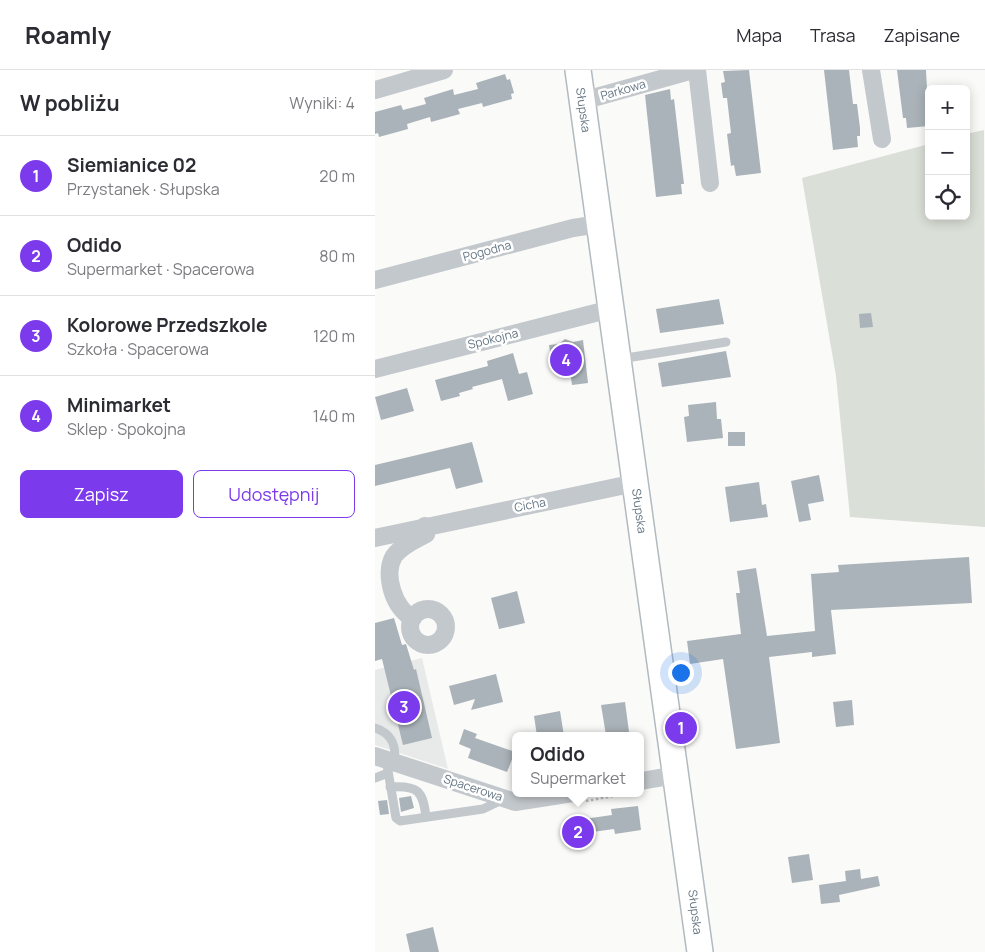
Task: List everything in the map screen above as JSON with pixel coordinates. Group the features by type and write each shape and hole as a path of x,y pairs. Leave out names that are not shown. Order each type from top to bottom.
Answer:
{"main road":[{"name":"Słupska","path":"578,70 700,952"}],"street":[{"path":"375,90 444,70"},
{"name":"Parkowa","path":"582,101 693,70"},
{"path":"697,70 710,183"},
{"path":"871,70 882,139"},
{"name":"Pogodna","path":"375,280 573,228 599,224"},
{"name":"Spokojna","path":"375,369 611,309"},
{"name":"Cicha","path":"375,538 635,483"},
{"path":"413,618 406,615 396,602 390,566 398,551 426,534 425,526"},
{"name":"Spacerowa","path":"386,762 515,802 552,797"},
{"path":"644,780 676,775"}],"lane":[{"path":"618,360 726,342"},
{"path":"375,728 385,732 392,741 395,753 375,778"},
{"path":"386,762 396,818 400,821 483,809 505,799"},
{"path":"390,787 407,786 419,791 424,801 426,817"}],"shaded area":[{"path":"984,130 985,527 850,517 836,376 802,178 925,145 925,220 970,220 970,133"},
{"path":"422,658 448,769 375,745 375,670"}],"building":[{"path":"749,70 761,173 736,176 734,165 731,166 727,134 731,133 727,98 723,98 721,83 725,82 723,71"},
{"path":"824,70 849,70 853,104 857,104 860,128 860,136 857,136 858,147 833,150"},
{"path":"897,70 926,70 925,126 907,128 906,118 903,118"},
{"path":"505,74 507,80 510,79 514,93 511,94 512,99 483,107 482,103 458,109 460,114 431,122 430,117 407,124 408,129 379,137 378,133 375,134 375,112 401,105 403,110 426,104 424,98 453,89 454,95 478,89 476,83"},
{"path":"670,89 671,100 674,99 684,184 681,184 682,194 656,197 645,95"},
{"path":"719,299 724,324 660,333 656,309"},
{"path":"871,313 873,327 860,328 859,314"},
{"path":"565,339 573,342 583,340 588,383 572,385 569,364 552,364 549,345 559,344"},
{"path":"726,351 731,377 662,387 658,363"},
{"path":"513,353 519,374 527,372 533,394 508,401 502,379 472,387 473,389 459,393 460,396 441,401 435,380 488,366 487,361"},
{"path":"407,388 414,411 381,420 375,397"},
{"path":"716,402 717,419 721,419 723,438 687,442 684,417 689,416 688,405"},
{"path":"728,432 745,432 745,446 728,446"},
{"path":"472,442 483,482 456,489 450,468 375,486 375,465"},
{"path":"819,475 824,501 808,504 811,520 799,522 791,481"},
{"path":"759,482 762,505 766,504 768,517 730,522 725,487"},
{"path":"969,557 972,603 831,610 836,654 812,657 812,652 769,657 780,743 736,749 723,659 690,664 687,641 741,634 736,593 740,593 737,571 756,568 767,636 815,631 811,574 839,572 838,565"},
{"path":"517,591 525,623 499,629 491,598"},
{"path":"394,618 402,645 406,644 414,670 416,669 432,738 403,745 382,659 375,661 375,623"},
{"path":"496,674 503,702 471,710 475,699 454,705 449,686"},
{"path":"852,700 854,725 836,727 833,702"},
{"path":"625,702 629,732 606,732 601,705"},
{"path":"560,711 563,732 536,732 534,716"},
{"path":"464,729 477,734 475,738 512,751 512,760 507,772 468,758 471,749 459,744"},
{"path":"411,796 414,808 401,812 399,798"},
{"path":"387,800 389,814 380,815 378,801"},
{"path":"638,806 641,830 615,834 614,829 585,833 587,845 569,847 563,822 612,815 611,809"},
{"path":"809,854 813,880 792,883 788,857"},
{"path":"860,869 861,879 878,876 880,886 839,895 840,902 821,904 819,885 846,881 845,871"},
{"path":"433,927 439,952 410,952 406,934"}],"place":[{"name":"Minimarket","path":"566,360"},
{"name":"Kolorowe Przedszkole","path":"404,707"},
{"name":"Siemianice 02","path":"681,728"},
{"name":"Odido","path":"578,832"}]}
